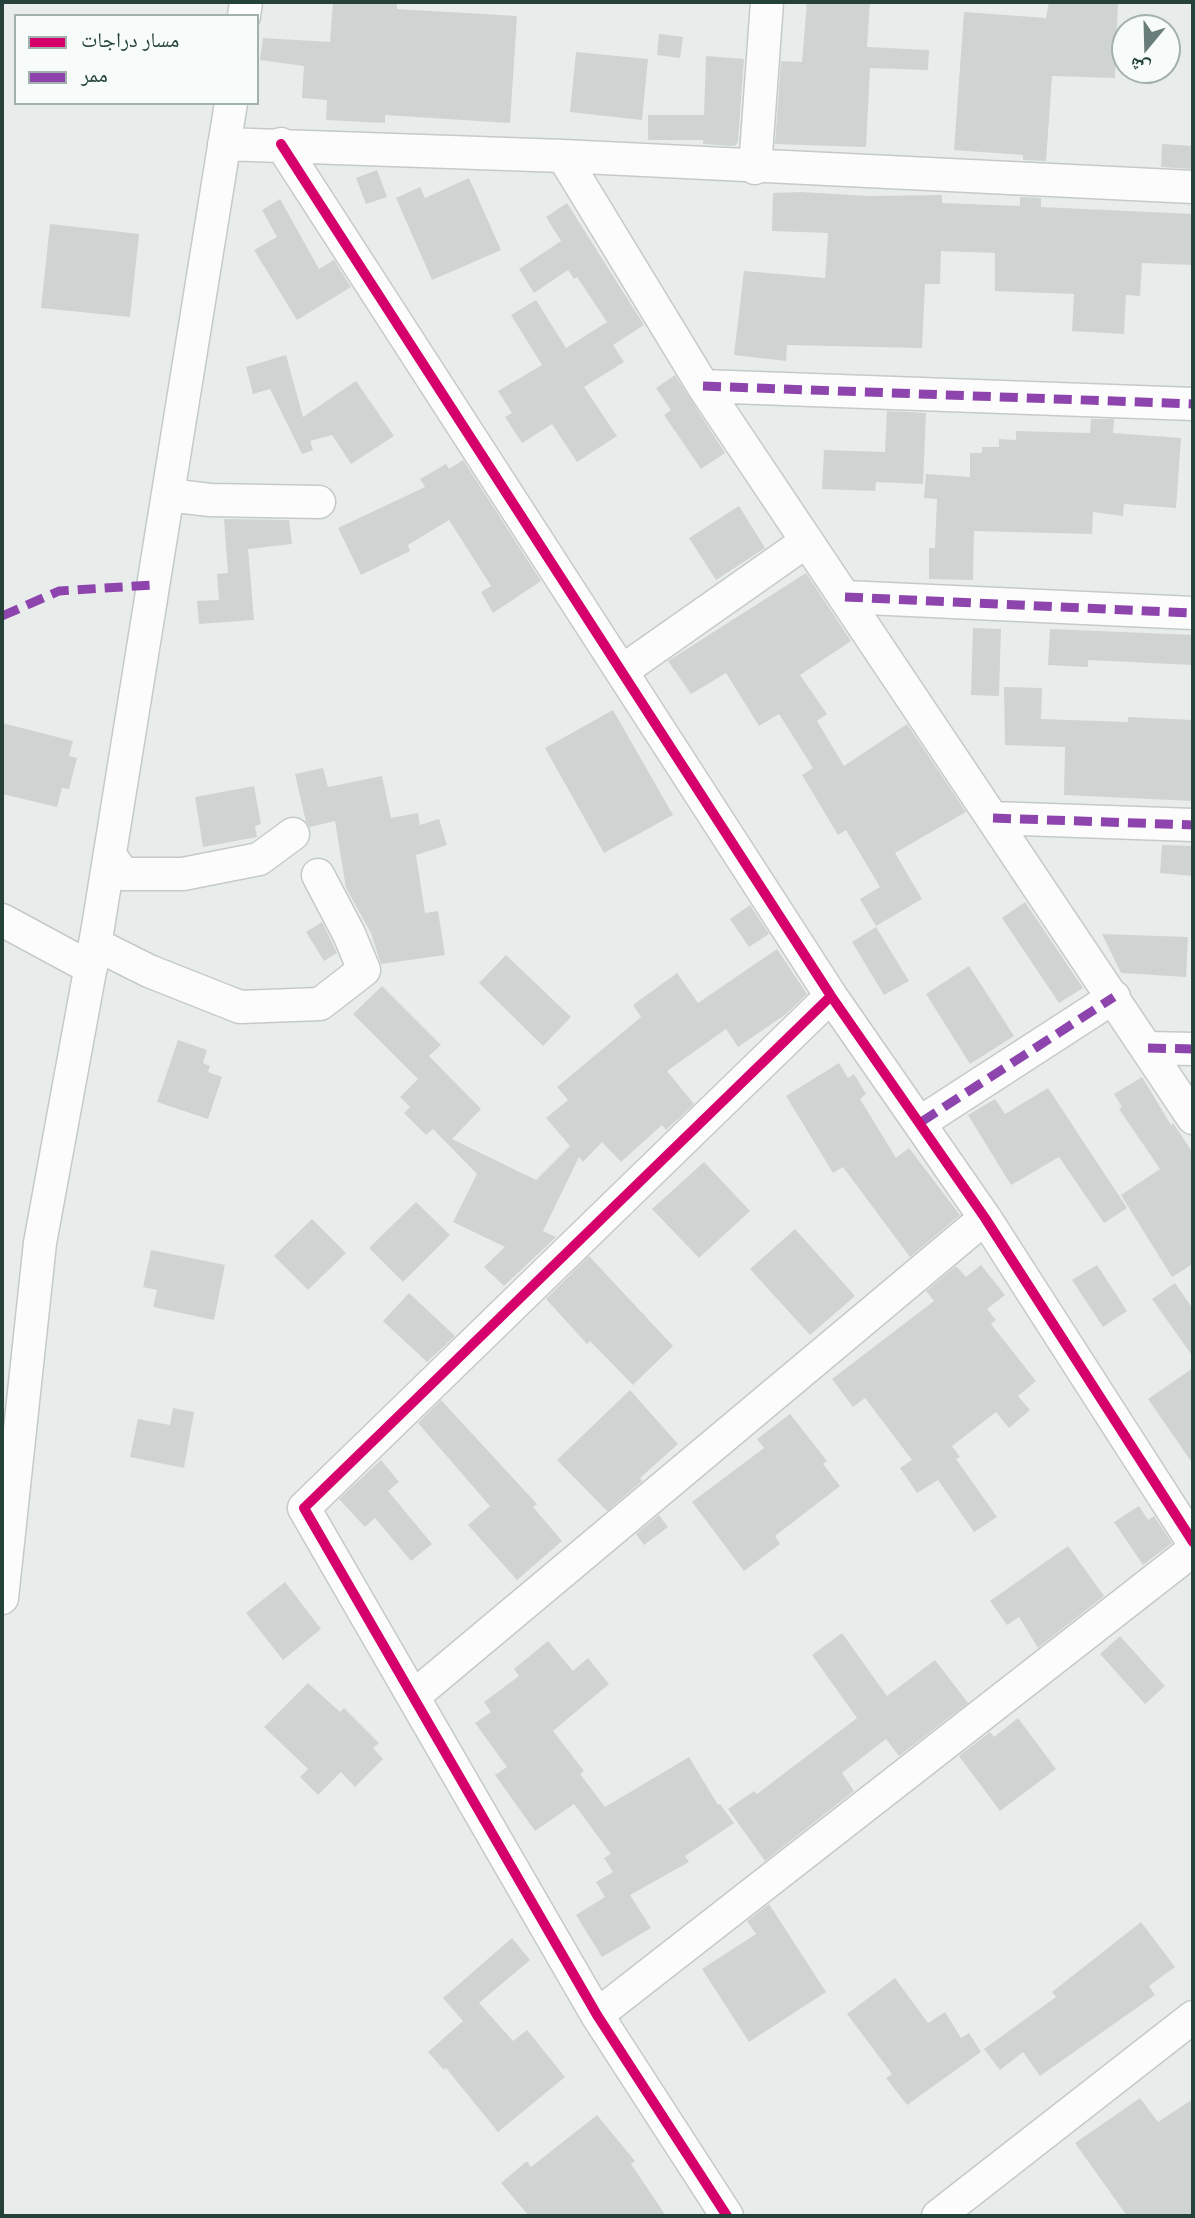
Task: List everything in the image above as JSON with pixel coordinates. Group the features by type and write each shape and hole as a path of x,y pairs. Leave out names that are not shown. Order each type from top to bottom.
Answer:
{"street":[{"path":"755,168 767,2"},
{"path":"2,1598 40,1243 110,855 231,105"},
{"path":"224,144 563,156 755,168 1193,187"},
{"path":"281,144 831,996 921,1122 985,1218 1193,1542"},
{"path":"563,156 703,386 1193,1118"},
{"path":"703,386 1193,404"},
{"path":"168,495 210,500 318,502"},
{"path":"622,671 807,541"},
{"path":"845,597 1193,614"},
{"path":"993,818 1193,825"},
{"path":"110,855 123,874 183,874 258,859 293,834"},
{"path":"2,920 93,956 149,971 240,1007 320,1004 364,970 349,934 318,875"},
{"path":"727,2216 597,2015 304,1508 831,996"},
{"path":"921,1122 1114,997"},
{"path":"1148,1048 1193,1049"},
{"path":"414,1696 985,1218"},
{"path":"597,2015 1193,1550"},
{"path":"938,2216 1193,2017"}],"building":[{"path":"333,2 397,2 397,9 517,16 510,123 385,115 385,123 326,120 327,100 302,98 304,66 260,60 263,38 330,42"},
{"path":"807,2 870,2 867,47 929,50 928,70 870,68 866,147 775,144 781,61 802,62"},
{"path":"1049,2 1118,2 1118,14 1111,14 1111,78 1052,76 1046,161 1023,160 1023,155 954,150 964,12 1046,18"},
{"path":"659,34 683,37 680,58 657,55"},
{"path":"576,52 648,59 642,120 570,112"},
{"path":"706,56 744,59 738,142 735,146 703,144 703,140 648,140 648,115 704,115"},
{"path":"1162,144 1193,146 1193,169 1161,167"},
{"path":"377,170 387,197 366,204 356,178"},
{"path":"469,178 501,250 432,280 396,198 420,187 425,198"},
{"path":"773,193 868,196 942,195 942,203 1020,206 1020,197 1041,198 1041,207 1193,214 1193,265 1142,263 1140,296 1126,295 1124,334 1072,331 1074,294 995,291 995,253 941,251 940,284 925,284 922,348 787,345 786,361 734,355 744,271 825,278 828,233 772,231"},
{"path":"280,199 319,269 334,260 351,287 297,320 254,250 277,237 262,210"},
{"path":"567,203 644,325 613,345 624,362 584,387 617,436 577,462 552,424 522,443 505,417 512,413 498,391 542,365 511,315 536,300 566,348 607,322 577,277 574,279 568,270 534,293 519,269 561,241 546,217"},
{"path":"50,224 139,234 130,317 41,308"},
{"path":"286,355 303,417 356,381 394,436 351,464 332,435 310,441 313,450 302,454 270,389 253,394 246,367"},
{"path":"675,375 725,453 701,469 664,415 671,410 656,388"},
{"path":"887,411 926,413 923,484 876,482 875,491 822,489 824,450 885,452"},
{"path":"1091,419 1114,419 1113,433 1181,438 1176,508 1124,504 1123,516 1093,512 1092,534 974,531 973,580 929,579 929,548 935,548 937,499 924,498 926,474 970,477 970,453 982,453 982,447 999,447 999,439 1016,440 1016,431 1090,433"},
{"path":"463,460 541,581 493,613 481,592 491,586 449,520 408,545 410,551 361,575 338,528 425,487 420,479 446,464 449,469"},
{"path":"739,506 765,548 716,580 689,538"},
{"path":"224,519 289,520 292,544 248,549 254,620 199,624 197,601 219,600 217,574 228,573"},
{"path":"806,573 851,641 800,675 827,714 817,721 844,766 907,724 966,812 895,853 922,899 876,926 860,899 880,887 846,830 838,835 802,775 813,768 779,714 759,726 726,673 691,694 668,661"},
{"path":"973,628 1001,629 999,696 971,695"},
{"path":"1050,629 1193,635 1193,665 1088,660 1088,667 1048,665"},
{"path":"1004,687 1042,688 1041,719 1128,722 1128,717 1193,720 1193,801 1064,795 1065,747 1005,745"},
{"path":"613,710 673,815 604,853 545,748"},
{"path":"2,723 73,741 69,756 77,758 69,789 62,788 57,807 2,794"},
{"path":"323,768 328,787 382,776 391,818 418,813 420,825 439,819 447,845 416,855 425,913 438,911 445,955 381,964 371,933 346,888 335,821 310,827 306,822 295,774"},
{"path":"254,786 261,824 255,826 257,837 203,847 195,797"},
{"path":"1162,845 1193,846 1193,876 1160,873"},
{"path":"1025,902 1083,988 1059,1003 1002,918"},
{"path":"750,905 769,934 749,947 730,919"},
{"path":"322,922 337,953 324,961 306,932"},
{"path":"876,927 909,981 884,995 852,942"},
{"path":"1102,934 1188,937 1186,977 1121,973"},
{"path":"777,949 807,994 786,1014 738,1047 726,1029 667,1071 694,1104 666,1130 662,1125 621,1162 602,1142 583,1162 579,1157 543,1231 556,1237 504,1286 484,1267 505,1247 453,1222 477,1174 433,1129 426,1135 404,1113 410,1107 400,1097 418,1079 353,1014 382,986 441,1045 429,1056 481,1109 452,1139 536,1180 570,1146 546,1118 568,1100 557,1087 641,1017 633,1005 677,973 698,1003"},
{"path":"506,955 571,1017 543,1046 479,983"},
{"path":"969,966 1014,1036 970,1064 926,994"},
{"path":"178,1040 207,1050 203,1063 210,1066 208,1072 222,1077 208,1119 157,1102"},
{"path":"839,1063 848,1078 854,1074 866,1094 860,1099 896,1158 909,1148 960,1215 910,1257 843,1167 833,1173 786,1096"},
{"path":"1142,1077 1171,1125 1173,1123 1193,1153 1193,1264 1172,1277 1121,1195 1160,1169 1119,1109 1122,1107 1114,1094"},
{"path":"1048,1088 1127,1208 1104,1223 1059,1157 1011,1185 968,1115 995,1099 1005,1114"},
{"path":"704,1162 750,1211 699,1258 652,1209"},
{"path":"416,1202 450,1235 403,1282 369,1248"},
{"path":"312,1219 346,1253 308,1290 274,1256"},
{"path":"795,1229 855,1296 810,1335 750,1269"},
{"path":"151,1250 225,1265 214,1320 153,1307 157,1290 143,1287"},
{"path":"589,1256 673,1346 633,1385 590,1341 587,1344 546,1299"},
{"path":"981,1265 1005,1295 987,1309 996,1320 991,1324 1036,1381 1018,1396 1030,1410 1009,1428 996,1412 952,1446 960,1457 956,1459 997,1517 974,1532 938,1480 917,1493 900,1468 912,1460 865,1398 853,1407 832,1379 934,1301 926,1291 956,1266 966,1277"},
{"path":"1097,1265 1127,1311 1103,1327 1072,1280"},
{"path":"1175,1283 1193,1309 1193,1357 1152,1299"},
{"path":"409,1293 455,1336 427,1362 383,1321"},
{"path":"1193,1368 1193,1464 1148,1399"},
{"path":"630,1390 678,1444 640,1478 642,1481 607,1511 557,1460"},
{"path":"441,1400 537,1504 533,1507 562,1541 517,1580 468,1525 490,1506 418,1423"},
{"path":"173,1408 194,1412 184,1468 130,1457 138,1419 170,1425"},
{"path":"790,1414 827,1461 823,1464 840,1486 775,1536 780,1544 744,1571 692,1502 764,1448 757,1439"},
{"path":"381,1460 399,1482 388,1491 432,1544 411,1561 375,1518 365,1527 339,1499"},
{"path":"1139,1506 1148,1520 1154,1516 1172,1543 1143,1565 1114,1522"},
{"path":"659,1515 668,1527 644,1545 636,1534"},
{"path":"1068,1546 1104,1596 1038,1648 1019,1617 1007,1625 990,1601"},
{"path":"285,1582 321,1629 283,1660 246,1613"},
{"path":"842,1633 887,1696 935,1660 968,1703 899,1756 886,1739 842,1773 854,1791 765,1861 728,1809 754,1791 757,1794 857,1718 812,1655"},
{"path":"1120,1636 1165,1686 1145,1704 1100,1654"},
{"path":"548,1641 573,1671 588,1658 609,1684 553,1731 584,1771 580,1774 605,1807 689,1757 718,1805 720,1804 734,1823 685,1856 689,1862 630,1895 651,1928 602,1957 576,1915 605,1897 596,1882 613,1872 604,1858 611,1854 574,1804 535,1831 495,1775 507,1767 475,1723 491,1712 484,1702 519,1676 514,1669"},
{"path":"308,1683 340,1712 344,1708 379,1743 373,1748 383,1759 355,1787 341,1772 318,1795 300,1777 308,1769 264,1727"},
{"path":"1018,1718 1056,1769 1000,1811 959,1756 990,1732 994,1737"},
{"path":"769,1904 826,1992 749,2042 702,1969 756,1934 747,1921"},
{"path":"1141,1922 1175,1967 1149,1986 1155,1995 1040,2076 1023,2052 1000,2070 984,2049 1056,1997 1052,1992"},
{"path":"512,1938 530,1960 479,2003 513,2041 527,2030 565,2077 498,2132 446,2068 444,2070 428,2052 463,2021 443,1998"},
{"path":"895,1978 928,2023 945,2012 961,2038 969,2033 981,2052 907,2105 886,2078 892,2074 847,2014"},
{"path":"1140,2098 1158,2122 1193,2099 1193,2216 1127,2216 1075,2143"},
{"path":"597,2115 635,2161 631,2164 666,2216 529,2216 501,2183 527,2161 531,2167"}],"marked path":[{"path":"703,386 1193,404"},
{"path":"2,616 59,591 152,585"},
{"path":"845,597 1193,613"},
{"path":"993,818 1193,825"},
{"path":"921,1122 1114,997"},
{"path":"1148,1048 1193,1049"}],"cycle path":[{"path":"281,144 831,996 985,1218 1193,1542"},
{"path":"727,2216 597,2015 304,1508 831,996"}]}
